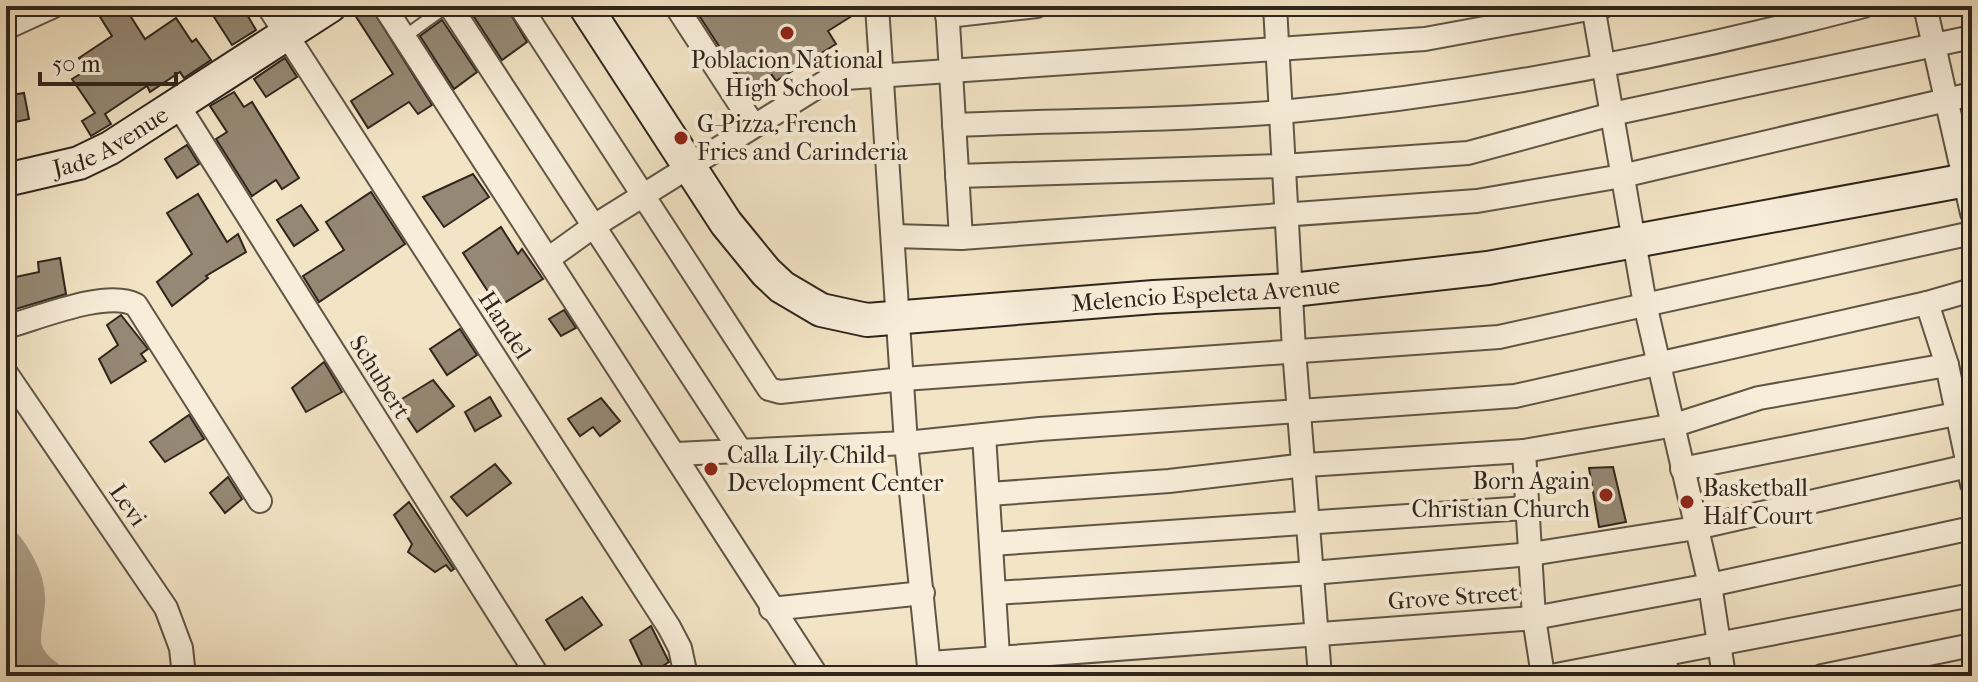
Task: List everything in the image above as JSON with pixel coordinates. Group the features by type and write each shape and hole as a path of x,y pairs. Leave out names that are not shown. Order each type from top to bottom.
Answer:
{"street":[{"path":"6,28 54,6"},
{"name":"Handel","path":"268,6 669,627 680,648 686,676"},
{"name":"Jade Avenue","path":"6,180 79,163 178,105 330,6"},
{"path":"384,6 817,676"},
{"path":"448,6 740,450"},
{"path":"520,6 769,389 780,392 903,379 1499,337 1972,233"},
{"name":"Melencio Espeleta Avenue","path":"585,6 748,253 782,287 821,310 867,320 900,320 1154,297 1292,290 1488,268 1968,180"},
{"path":"676,6 754,126"},
{"path":"877,6 906,443 930,670"},
{"path":"961,238 947,11 1037,6"},
{"path":"1275,6 1274,51 1294,350 1306,465 1320,676"},
{"path":"954,125 1279,112 1445,93 1606,67 1864,6"},
{"path":"1925,6 1944,100 1968,180 1972,213"},
{"path":"548,259 594,226 830,79 1425,39 1597,7 1645,304 1710,585 1716,644 1724,676"},
{"path":"957,176 1283,166 1468,153 1612,114 1972,37"},
{"path":"894,236 961,238 1477,201 1622,176 1972,94"},
{"name":"Schubert","path":"178,105 538,676"},
{"path":"676,454 906,443 1515,396 1927,303 1972,290"},
{"path":"6,327 104,300 124,298 136,305 260,501"},
{"path":"995,593 1312,573 1531,554 1696,528 1970,475 1947,365 1927,303"},
{"path":"989,494 1169,481 1306,465 1524,451 1675,425 1759,398 1947,365"},
{"name":"Levi","path":"6,373 166,608 181,648 184,676"},
{"path":"1682,469 1956,414"},
{"path":"984,435 998,656"},
{"path":"1524,451 1534,618 1543,676"},
{"path":"991,544 1310,520 1527,508"},
{"name":"Grove Street","path":"930,670 998,656 1534,618 1710,585 1972,528"},
{"path":"771,609 923,593"},
{"path":"1551,676 1666,666 1716,644 1972,595"},
{"path":"1822,676 1972,645"}],"lane":[{"path":"404,37 448,6"}],"building":[{"path":"107,6 124,6 145,39 176,18 192,42 196,39 211,60 184,78 180,72 150,92 147,86 105,114 111,124 91,136 82,121 95,113 72,79 87,70 79,58 112,36 97,12"},
{"path":"207,6 242,6 256,30 232,45"},
{"path":"361,6 370,6 432,105 418,114 409,102 368,128 351,101 393,74 353,12"},
{"path":"467,6 506,6 527,42 502,60"},
{"name":"Poblacion National High School","path":"693,6 863,6 863,9 828,31 836,44 776,81 772,75 748,91"},
{"path":"442,20 477,72 454,89 420,36"},
{"path":"285,58 297,77 266,97 254,79"},
{"path":"234,92 244,107 252,102 299,178 282,189 276,180 252,196 216,139 227,132 210,106"},
{"path":"24,93 29,119 6,124 6,96"},
{"path":"187,145 199,164 177,178 165,159"},
{"path":"473,174 489,197 444,227 423,197"},
{"path":"371,192 405,244 319,302 303,276 344,250 326,222"},
{"path":"198,194 227,242 238,234 246,252 206,276 208,278 172,306 157,282 192,254 167,213"},
{"path":"301,205 318,230 294,246 277,220"},
{"path":"501,227 518,254 522,249 543,279 498,307 463,253"},
{"path":"60,258 66,294 6,312 6,279 39,272 38,262"},
{"path":"564,310 576,328 561,336 549,319"},
{"path":"121,315 148,349 141,354 146,361 111,383 99,359 118,345 107,325"},
{"path":"460,329 477,355 447,375 430,349"},
{"path":"324,362 342,392 306,412 292,388"},
{"path":"433,380 454,406 417,432 397,402"},
{"path":"490,397 501,416 475,431 465,412"},
{"path":"601,398 620,421 600,436 593,427 580,436 568,419"},
{"path":"189,415 204,439 165,462 150,442"},
{"path":"495,464 511,483 467,516 451,497"},
{"name":"Born Again Christian Church","path":"1613,467 1626,522 1599,527 1589,468"},
{"path":"228,477 242,499 225,513 210,493"},
{"path":"409,502 454,569 451,571 446,565 435,572 408,552 412,544 394,515"},
{"path":"582,597 602,625 565,650 546,620"},
{"path":"651,626 669,662 647,676 630,640"}],"waterway":[{"path":"6,545 27,584 29,597 25,643 28,654 48,676"}],"place":[{"name":"Poblacion National High School","path":"787,33"},
{"name":"G-Pizza, French Fries and Carinderia","path":"681,138"},
{"name":"Calla Lily Child Development Center","path":"711,469"},
{"name":"Born Again Christian Church","path":"1606,495"},
{"name":"Basketball Half Court","path":"1687,502"}]}
